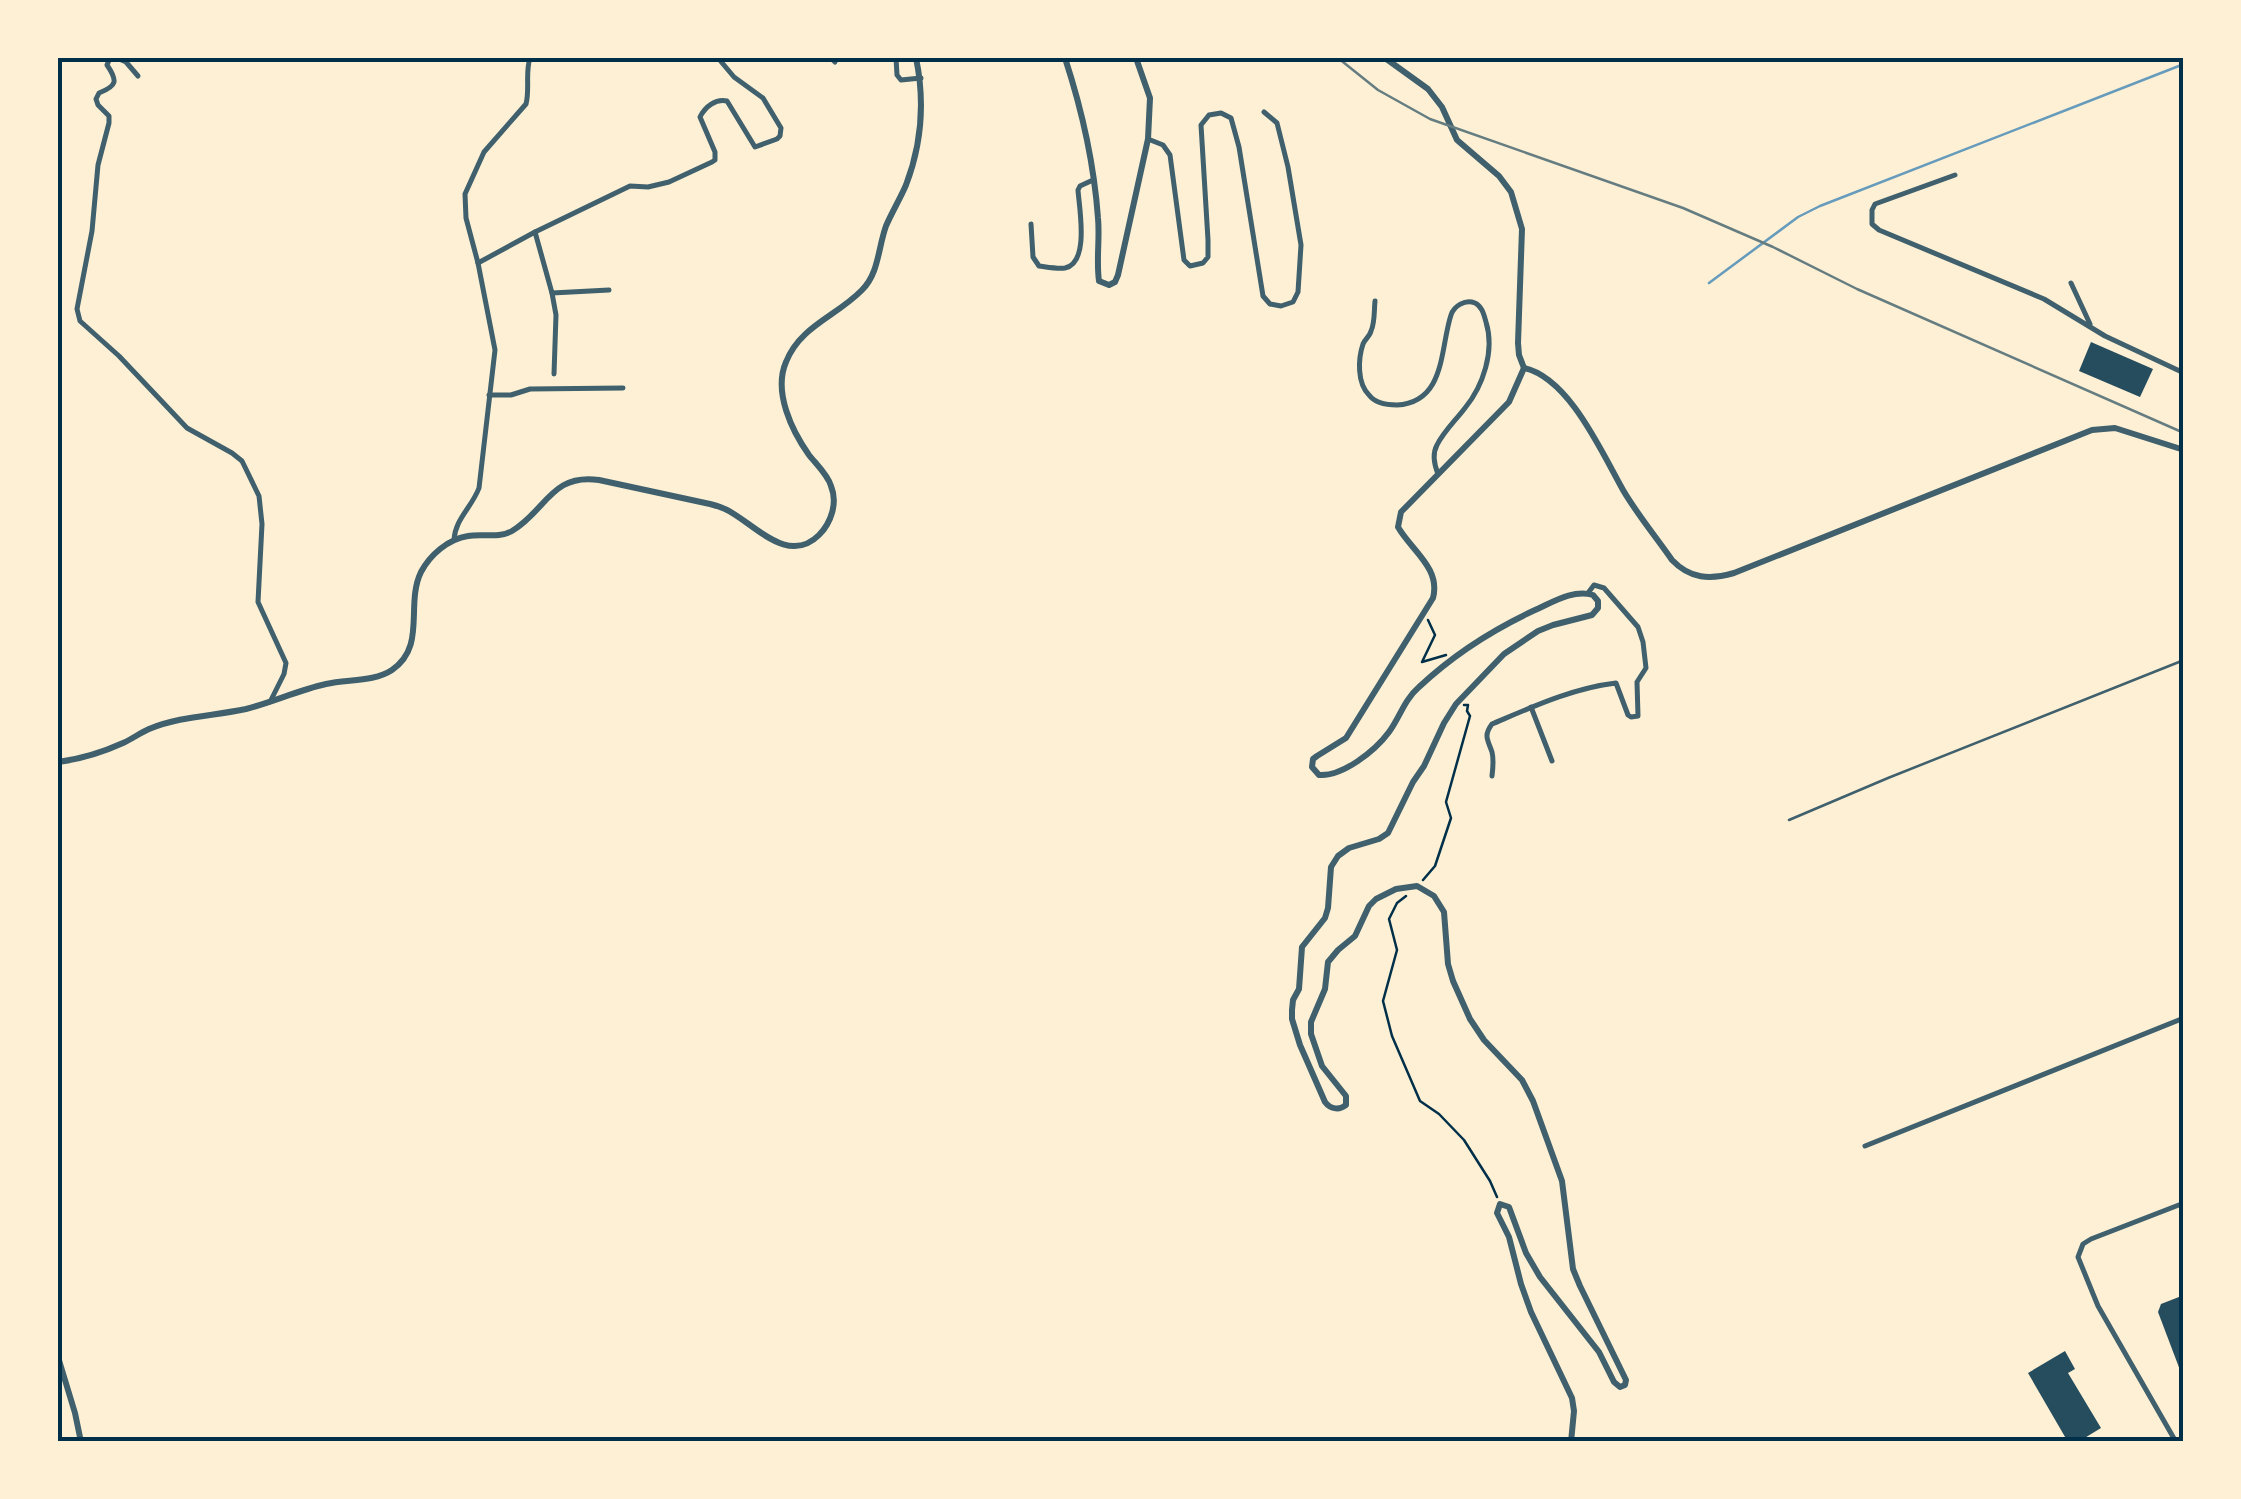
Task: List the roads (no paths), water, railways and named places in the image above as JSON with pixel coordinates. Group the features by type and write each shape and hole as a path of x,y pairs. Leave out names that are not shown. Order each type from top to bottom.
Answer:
{"street":[{"path":"454,540 458,521 479,488 495,350 466,218 465,194 484,152 528,100 526,71 530,58"},
{"path":"478,263 630,186 669,182 715,160 700,117 703,110 720,99 731,106 752,145 758,147 777,139 781,128 763,98 734,77 718,58"},
{"path":"896,58 901,80 920,78"},
{"path":"58,762 96,755 149,729 181,720 242,710 321,685 385,674 403,660 412,641 414,597 421,573 438,550 467,536 504,534 522,523 553,490 569,482 588,478 710,504 727,510 766,537 791,546 814,540 830,521 831,484 790,422 783,395 784,366 805,333 847,304 870,280 916,152 922,116 916,58"},
{"path":"1065,58 1080,104 1093,180 1098,276 1103,284 1116,282 1148,140 1150,98 1136,58"},
{"path":"1385,58 1428,90 1442,108 1457,140 1498,176 1514,199 1522,229 1518,343 1526,372"},
{"path":"138,76 126,62 109,60 107,65 116,82 96,99 109,116 109,123 98,164 92,231 78,309 80,321 187,428 232,453 247,470 259,496 262,524 258,602 286,664 270,703"},
{"path":"1148,140 1164,146 1170,155 1184,260 1190,266 1203,263 1208,257 1208,240 1201,125 1209,115 1221,113 1231,118 1263,296 1270,304 1281,306 1292,302 1298,292 1301,245 1277,123 1264,112"},
{"path":"1955,176 1875,204 1872,224 2044,299 2105,336 2184,373"},
{"path":"1031,224 1033,257 1039,266 1067,268 1078,255 1082,226 1078,190 1093,180"},
{"path":"535,232 556,322 554,374"},
{"path":"2071,283 2091,327"},
{"path":"552,293 609,290"},
{"path":"1376,301 1360,374 1368,395 1391,406 1421,396 1434,382 1446,346 1451,312 1456,307 1472,302 1484,313 1488,330 1486,370 1468,404 1436,445 1434,463 1438,474"},
{"path":"1526,372 1552,382 1588,428 1625,493 1672,560 1682,570 1701,577 1734,574 2092,430 2122,429 2184,450"},
{"path":"1526,372 1509,402 1401,512 1397,523 1426,563 1436,589 1433,598 1346,738 1314,760 1312,767 1318,775 1329,776 1353,764 1386,734 1417,688 1453,658 1504,625 1564,597 1588,593 1598,601 1598,608 1592,615 1553,625 1504,654 1444,723 1388,833 1338,856 1330,867 1325,918 1302,948 1292,1019 1325,1102 1331,1107 1342,1107 1348,1100 1322,1066 1311,1034 1311,1022 1325,989 1328,962 1355,936 1376,899 1396,889 1417,886 1434,896 1444,912 1453,982 1470,1019 1522,1080 1533,1101 1562,1181 1573,1269 1624,1374 1626,1383 1616,1386 1599,1352 1540,1277 1526,1253 1512,1212 1506,1204 1500,1204 1498,1213 1509,1236 1527,1302 1572,1398 1571,1442"},
{"path":"488,395 511,395 530,389 622,388"},
{"path":"1492,776 1488,728 1531,707 1616,683 1628,715 1638,716 1637,682 1646,668 1638,627 1604,588 1594,585 1588,593"},
{"path":"1531,707 1552,760"},
{"path":"1864,1146 2184,1018"},
{"path":"2176,1442 2098,1306 2078,1256 2083,1244 2092,1239 2184,1203"},
{"path":"58,1357 81,1442"}],"lane":[{"path":"1789,820 2184,660"}],"waterway":[{"path":"1709,283 1798,217 1820,206 2184,64"}],"railway":[{"path":"1338,58 1378,90 1430,119 1683,208 2184,433"}]}
